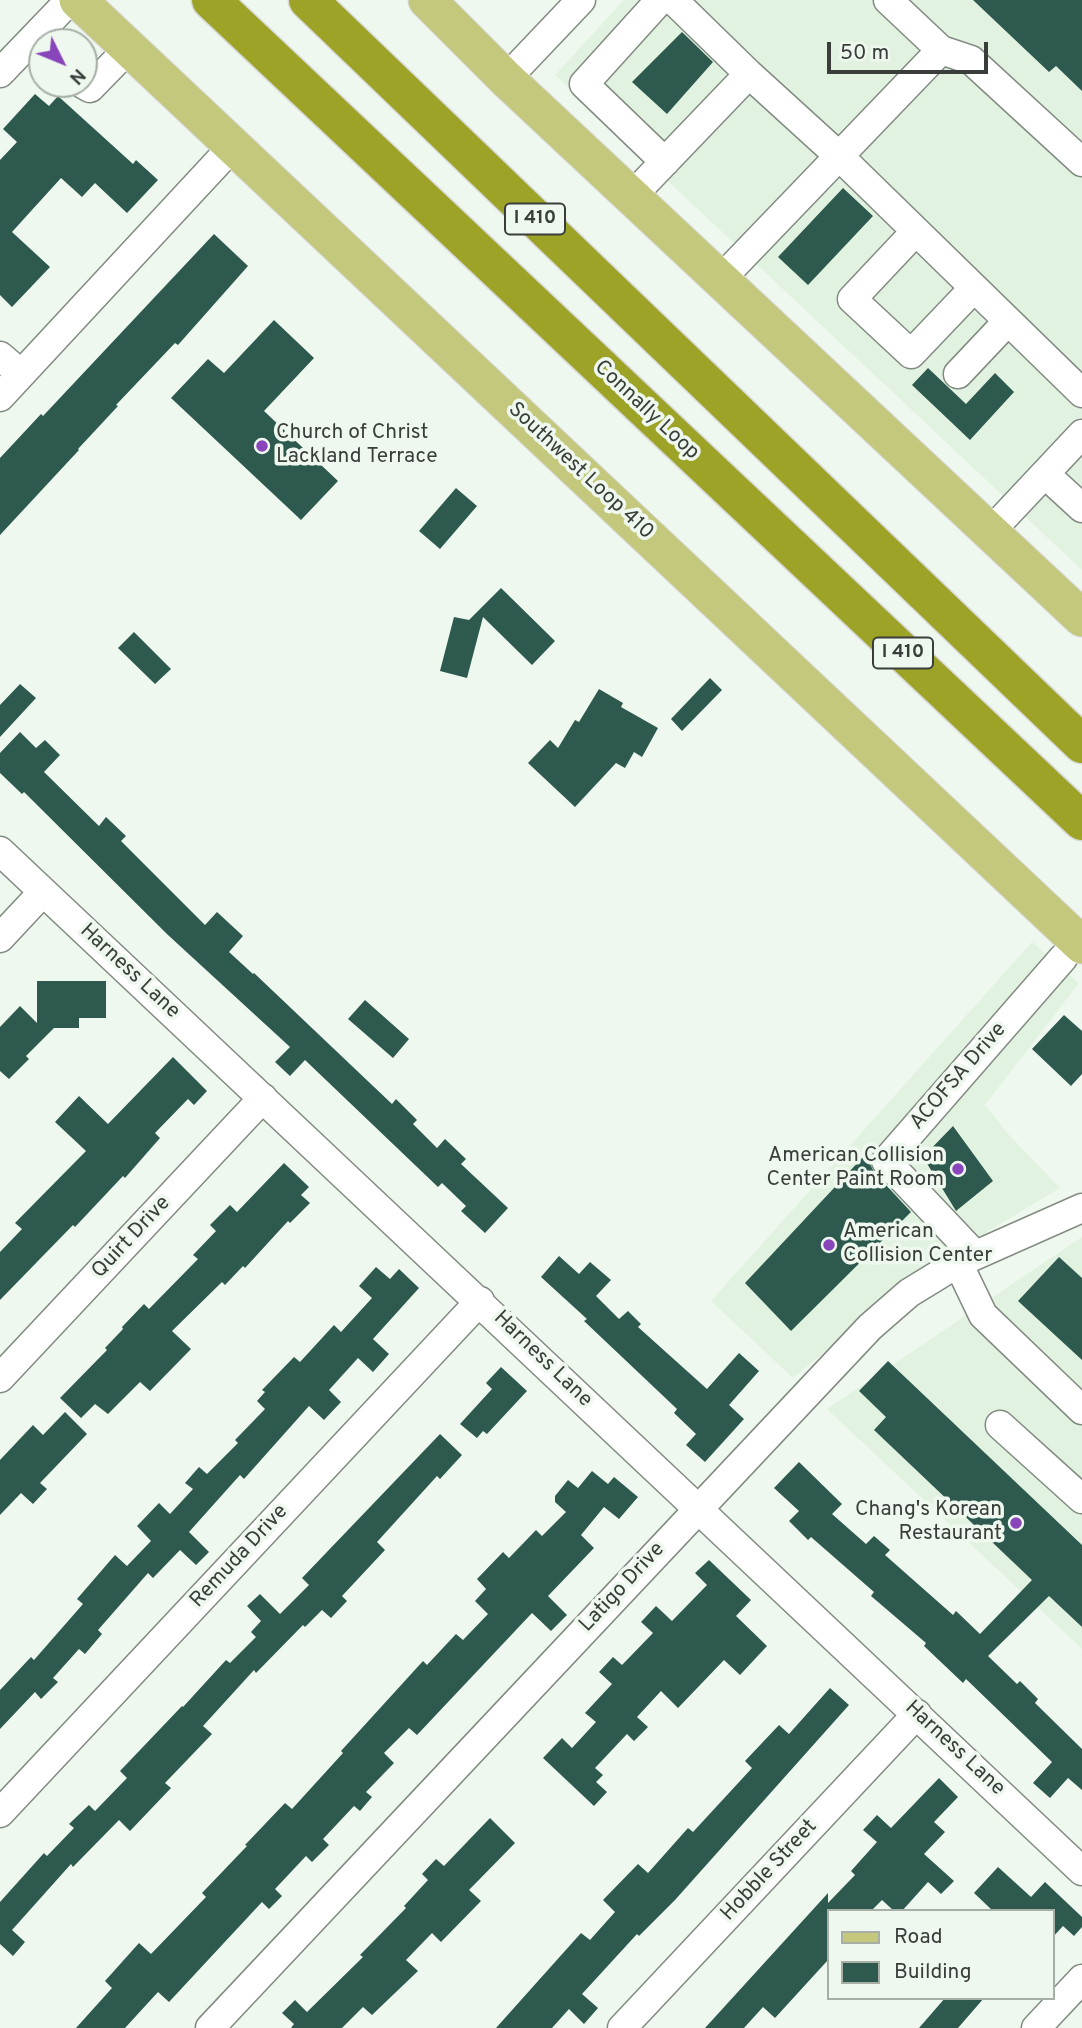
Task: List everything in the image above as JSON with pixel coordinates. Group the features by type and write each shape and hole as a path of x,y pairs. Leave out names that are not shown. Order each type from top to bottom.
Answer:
{"highway":[{"name":"Connally Loop","path":"211,0 1082,821"},
{"name":"I 410","path":"308,0 1082,744"}],"main road":[{"name":"Southwest Loop 410","path":"78,0 1073,952"},
{"path":"427,0 631,197 1082,618"}],"street":[{"path":"51,28 70,0"},
{"path":"506,79 581,0"},
{"path":"660,0 584,84 665,162"},
{"path":"673,0 839,156 1082,393"},
{"path":"888,0 941,50 971,60 1082,162"},
{"path":"98,80 129,48"},
{"path":"720,279 941,50"},
{"path":"0,73 28,56"},
{"path":"631,197 749,74"},
{"path":"0,397 233,146"},
{"path":"916,231 852,299 911,354 974,288"},
{"path":"958,374 1008,321"},
{"path":"0,356 21,374"},
{"path":"990,532 1082,434"},
{"path":"1045,474 1082,508"},
{"name":"Harness Lane","path":"0,851 1082,1871"},
{"path":"0,938 43,892"},
{"name":"ACOFSA Drive","path":"967,1259 886,1161 1073,952"},
{"name":"Quirt Drive","path":"0,1378 263,1098"},
{"name":"Latigo Drive","path":"210,2028 870,1327 909,1293 967,1259 1082,1208"},
{"path":"967,1259 982,1315 1082,1410"},
{"name":"Remuda Drive","path":"0,1813 480,1301"},
{"path":"1000,1424 1082,1500"},
{"name":"Hobble Street","path":"622,2028 917,1714"},
{"path":"1036,2028 1082,1979"}],"shaded area":[{"path":"624,0 1082,0 1082,570 555,75"},
{"path":"1032,942 1079,983 985,1105 1009,1135 1060,1188 922,1271 793,1378 711,1301"},
{"path":"1082,1237 1082,1649 827,1409"}],"building":[{"path":"973,0 1082,0 1082,91 1056,66 1049,72"},
{"path":"682,32 713,62 667,114 632,82"},
{"path":"31,98 40,98 49,106 56,98 60,98 133,164 136,160 158,180 127,213 95,183 82,197 61,178 12,232 50,267 12,307 0,295 0,160 17,142 3,129"},
{"path":"843,188 873,216 808,285 778,257"},
{"path":"214,234 248,266 178,345 175,343 116,405 118,406 79,450 0,535 0,458"},
{"name":"Church of Christ Lackland Terrace","path":"274,320 314,358 264,411 338,481 301,520 171,398 208,359 224,373"},
{"path":"928,368 966,404 995,373 1014,392 970,440 912,385"},
{"path":"456,488 477,506 440,549 419,531"},
{"path":"501,588 555,641 532,665 483,617 467,678 440,671 454,617 469,620"},
{"path":"134,632 171,669 155,684 118,648"},
{"path":"710,678 722,690 682,731 671,719"},
{"path":"20,684 36,698 0,737 0,705"},
{"path":"599,689 623,703 621,707 658,728 642,757 634,752 625,768 616,763 575,807 528,763 550,740 558,748 575,720 579,722"},
{"path":"20,732 36,748 45,740 60,755 44,772 99,826 106,817 126,836 121,841 205,925 217,912 243,936 229,952 392,1104 396,1099 417,1120 413,1124 437,1148 445,1139 466,1159 461,1164 508,1208 485,1233 461,1211 466,1206 442,1183 438,1187 305,1060 290,1076 275,1062 290,1047 168,935 24,792 22,794 0,773 0,753"},
{"path":"37,981 106,981 106,1018 79,1018 79,1028 54,1028 26,1056 29,1059 9,1079 0,1071 0,1027 20,1006 37,1023"},
{"path":"365,1000 409,1039 393,1058 348,1019"},
{"path":"1064,1015 1082,1031 1082,1074 1071,1086 1032,1049"},
{"path":"173,1057 207,1091 194,1105 188,1099 155,1133 160,1138 125,1178 123,1176 0,1300 0,1252 22,1229 15,1223 86,1151 55,1122 79,1096 108,1124"},
{"name":"American Collision Center Paint Room","path":"953,1126 993,1181 956,1211 923,1157"},
{"name":"American Collision Center","path":"863,1157 911,1212 791,1331 745,1283"},
{"path":"284,1163 309,1187 301,1195 310,1203 290,1223 288,1221 245,1268 243,1266 225,1285 222,1282 172,1331 191,1349 150,1391 140,1382 108,1414 95,1404 81,1418 60,1398 107,1350 105,1348 144,1304 149,1309 198,1259 193,1255 216,1231 210,1225 230,1205 237,1212"},
{"path":"559,1256 579,1274 590,1262 611,1280 596,1296 619,1319 628,1311 641,1324 638,1327 707,1389 739,1353 759,1371 729,1405 744,1419 705,1462 686,1445 696,1434 674,1413 677,1409 541,1277"},
{"path":"1059,1257 1082,1278 1082,1360 1018,1301"},
{"path":"376,1267 390,1279 399,1269 419,1288 373,1339 389,1354 373,1372 358,1358 329,1390 341,1402 324,1420 309,1406 244,1479 240,1475 189,1532 209,1552 196,1565 180,1550 153,1578 148,1573 98,1630 102,1634 85,1654 79,1649 53,1678 58,1682 41,1699 35,1692 0,1729 0,1690 31,1657 34,1660 83,1604 77,1599 115,1555 127,1566 151,1541 137,1526 159,1503 170,1514 193,1489 185,1483 199,1467 207,1474 238,1443 235,1440 265,1409 257,1401 265,1392 262,1390 294,1357 300,1362 334,1325 341,1332 372,1298 359,1286"},
{"path":"888,1361 1082,1545 1082,1627 1049,1596 988,1656 1017,1684 1020,1681 1038,1699 1035,1703 1082,1749 1082,1790 1068,1778 1050,1798 1033,1783 1052,1762 966,1679 963,1683 924,1646 926,1643 871,1596 874,1592 811,1537 808,1540 789,1521 799,1511 774,1488 799,1462 842,1504 832,1514 866,1544 874,1536 890,1550 885,1555 953,1615 956,1611 980,1634 1032,1580 874,1430 886,1417 859,1391"},
{"path":"501,1367 527,1391 487,1434 483,1431 477,1438 460,1424 492,1389 486,1383"},
{"path":"65,1412 87,1434 40,1483 47,1489 33,1504 21,1493 0,1515 0,1460 33,1425 43,1435"},
{"path":"440,1434 462,1455 440,1479 437,1476 377,1542 385,1550 342,1596 347,1601 331,1618 322,1610 305,1627 303,1625 256,1673 254,1670 203,1726 212,1734 165,1783 171,1788 130,1831 119,1820 73,1867 71,1864 12,1930 25,1942 13,1956 0,1944 0,1902 44,1853 47,1856 74,1828 69,1824 89,1805 95,1811 127,1778 120,1771 226,1660 230,1663 256,1637 251,1632 261,1621 247,1606 260,1594 280,1614 309,1585 302,1578"},
{"path":"592,1471 608,1484 614,1477 638,1497 619,1519 604,1507 581,1535 594,1548 548,1596 567,1615 551,1631 532,1613 417,1735 409,1728 384,1753 394,1763 366,1792 372,1797 360,1811 354,1806 323,1839 329,1845 312,1862 306,1856 275,1889 282,1896 269,1909 262,1902 169,2002 158,1992 125,2028 76,2028 112,1988 105,1981 139,1943 151,1954 206,1897 202,1893 247,1846 245,1845 285,1803 292,1809 423,1661 427,1665 456,1634 463,1640 488,1614 475,1601 486,1589 477,1579 503,1552 509,1558 536,1530 542,1536 566,1512 555,1502 555,1496 568,1480 578,1488"},
{"path":"709,1560 751,1600 736,1616 767,1646 740,1675 724,1660 678,1708 661,1691 637,1717 648,1727 634,1741 627,1734 595,1768 603,1775 596,1782 607,1792 594,1806 543,1758 562,1738 572,1748 596,1722 585,1713 612,1684 599,1672 613,1657 622,1665 653,1633 641,1622 656,1606 672,1621 707,1585 695,1573"},
{"path":"830,1688 849,1705 675,1900 639,1936 637,1934 582,1994 598,2008 584,2024 569,2009 552,2028 496,2028 581,1933 590,1940 615,1912 603,1900 638,1864 648,1873 688,1828 693,1832 752,1768 745,1761 779,1725 789,1734"},
{"path":"939,1778 958,1797 934,1822 945,1832 924,1854 954,1881 941,1894 928,1882 904,1909 892,1909 882,1900 873,1909 827,1909 827,1961 775,2018 763,2007 744,2028 705,2028 828,1893 828,1903 855,1875 851,1871 877,1842 863,1830 877,1815 891,1828"},
{"path":"490,1818 515,1843 469,1890 481,1901 441,1942 432,1933 406,1960 418,1971 372,2015 363,2007 342,2028 291,2028 294,2024 282,2013 295,2000 307,2012 363,1957 360,1955 406,1908 404,1906 428,1880 422,1874 436,1859 444,1866"},
{"path":"998,1867 1031,1897 1045,1882 1082,1917 1082,1927 1074,1936 1063,1926 1054,1936 1054,1909 991,1909 974,1893"},
{"path":"943,2000 982,2000 958,2028 919,2028"}],"place":[{"name":"Church of Christ Lackland Terrace","path":"262,446"},
{"name":"American Collision Center Paint Room","path":"958,1169"},
{"name":"American Collision Center","path":"829,1245"},
{"name":"Chang's Korean Restaurant","path":"1016,1523"}]}
